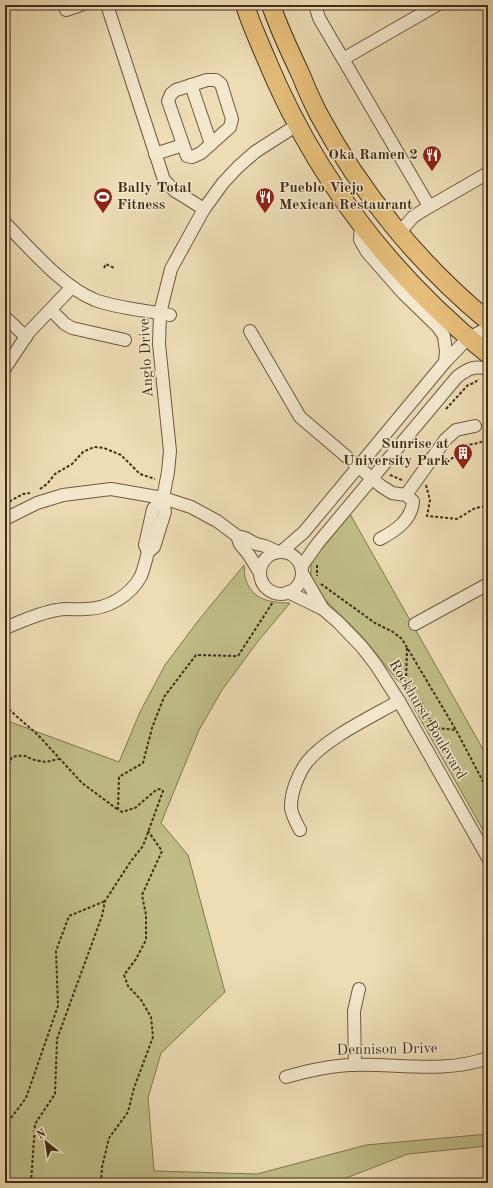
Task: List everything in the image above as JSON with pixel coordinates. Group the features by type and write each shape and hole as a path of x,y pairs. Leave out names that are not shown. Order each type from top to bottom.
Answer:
{"highway":[{"path":"244,5 279,92 314,157 361,224 399,270 436,309 488,354"},
{"path":"271,5 278,26 318,113 368,194 399,233 466,303 488,321"},
{"path":"279,92 291,94 298,100 333,166 371,221 381,231 387,233 399,233"}],"street":[{"path":"66,10 81,5"},
{"path":"107,5 166,184 204,209"},
{"path":"315,5 319,18 429,206"},
{"path":"343,59 431,7"},
{"path":"207,80 216,80 221,84 232,119 230,127 211,144 201,153 192,157 187,156 168,101 171,94 176,90 207,80"},
{"path":"191,85 211,144"},
{"name":"Anglo Drive","path":"163,498 168,478 170,451 159,344 171,269 204,209 223,183 255,152 297,125"},
{"path":"155,154 183,145"},
{"path":"399,233 413,217 429,206 488,173"},
{"path":"5,223 72,287 103,302 132,310 165,314"},
{"path":"361,224 360,240 367,252 403,293 438,327 444,336 446,351 445,362"},
{"path":"5,368 26,337 72,287"},
{"path":"50,310 65,324 72,328 125,340"},
{"path":"5,317 26,337"},
{"path":"5,519 37,503 63,495 89,491 111,489 163,498 190,507 217,521 237,536 245,538 256,544 280,552 288,553 294,556 298,561 301,570 300,580 297,586 288,592 278,593 271,591 265,586 261,580 260,573 264,560 269,556 280,552 304,532 445,362 468,338 488,328"},
{"path":"250,331 300,417 372,479 392,493 406,495 413,502 410,513 403,523 391,533 380,539"},
{"path":"301,570 318,543 457,377 468,369 479,367 488,369"},
{"path":"406,495 450,435 456,430 475,426"},
{"path":"5,628 44,612 72,608 92,609 111,604 120,599 135,585 141,574 148,552 145,545 153,509 163,498"},
{"path":"237,536 240,544 260,573"},
{"name":"Rockhurst Boulevard","path":"301,570 323,609"},
{"path":"415,624 488,584"},
{"name":"Rockhurst Boulevard","path":"288,592 323,609 338,622 376,665 399,701 488,858"},
{"path":"300,830 290,809 294,788 307,762 318,750 331,741 399,701"},
{"path":"355,1065 354,1011 359,988"},
{"name":"Dennison Drive","path":"286,1077 329,1067 355,1065 448,1066 488,1058"}],"path":[{"path":"5,178 8,175"},
{"path":"104,268 106,264 114,268"},
{"path":"440,460 447,462 454,457 462,446 477,444 488,435"},
{"path":"5,504 23,494 36,492 41,489 55,474 72,464 83,452 94,446 104,448 121,456 140,474 155,479"},
{"path":"390,475 405,482"},
{"path":"426,483 430,500 427,516 457,519 475,508 488,506"},
{"path":"318,562 317,576 321,583 375,623 393,632 402,639 456,730 488,791"},
{"path":"118,809 119,777 143,763 152,728 164,698 196,656 238,656 273,602"},
{"path":"407,647 406,683 422,703 432,724 437,728 456,730"},
{"path":"5,706 38,735 82,783 122,812 135,808 156,790 160,789 163,791 143,846 131,861 105,901 102,916 57,1039 55,1094 35,1124 31,1183"},
{"path":"5,774 12,757 23,754 37,761 46,762 60,759"},
{"path":"101,1183 102,1166 109,1138 128,1112 134,1088 153,1037 151,1017 141,1000 128,986 124,975 136,959 146,940 146,915 142,895 162,851 148,830"},
{"path":"5,1126 26,1098 58,1006 56,951 69,916 105,901"}],"shaded area":[{"path":"350,514 488,758 488,839 401,685 363,637 318,593 311,583 311,562"},
{"path":"244,565 245,578 253,592 270,601 290,603 259,640 222,690 199,730 161,823 188,855 225,992 161,1053 148,1098 154,1171 257,1174 366,1145 488,1134 488,1146 408,1154 333,1183 5,1183 5,720 119,762 140,712 165,665 198,621"}],"place":[{"name":"Oka Ramen 2","path":"432,172"},
{"name":"Bally Total Fitness","path":"103,214"},
{"name":"Pueblo Viejo Mexican Restaurant","path":"265,214"},
{"name":"Sunrise at University Park","path":"463,470"}]}
